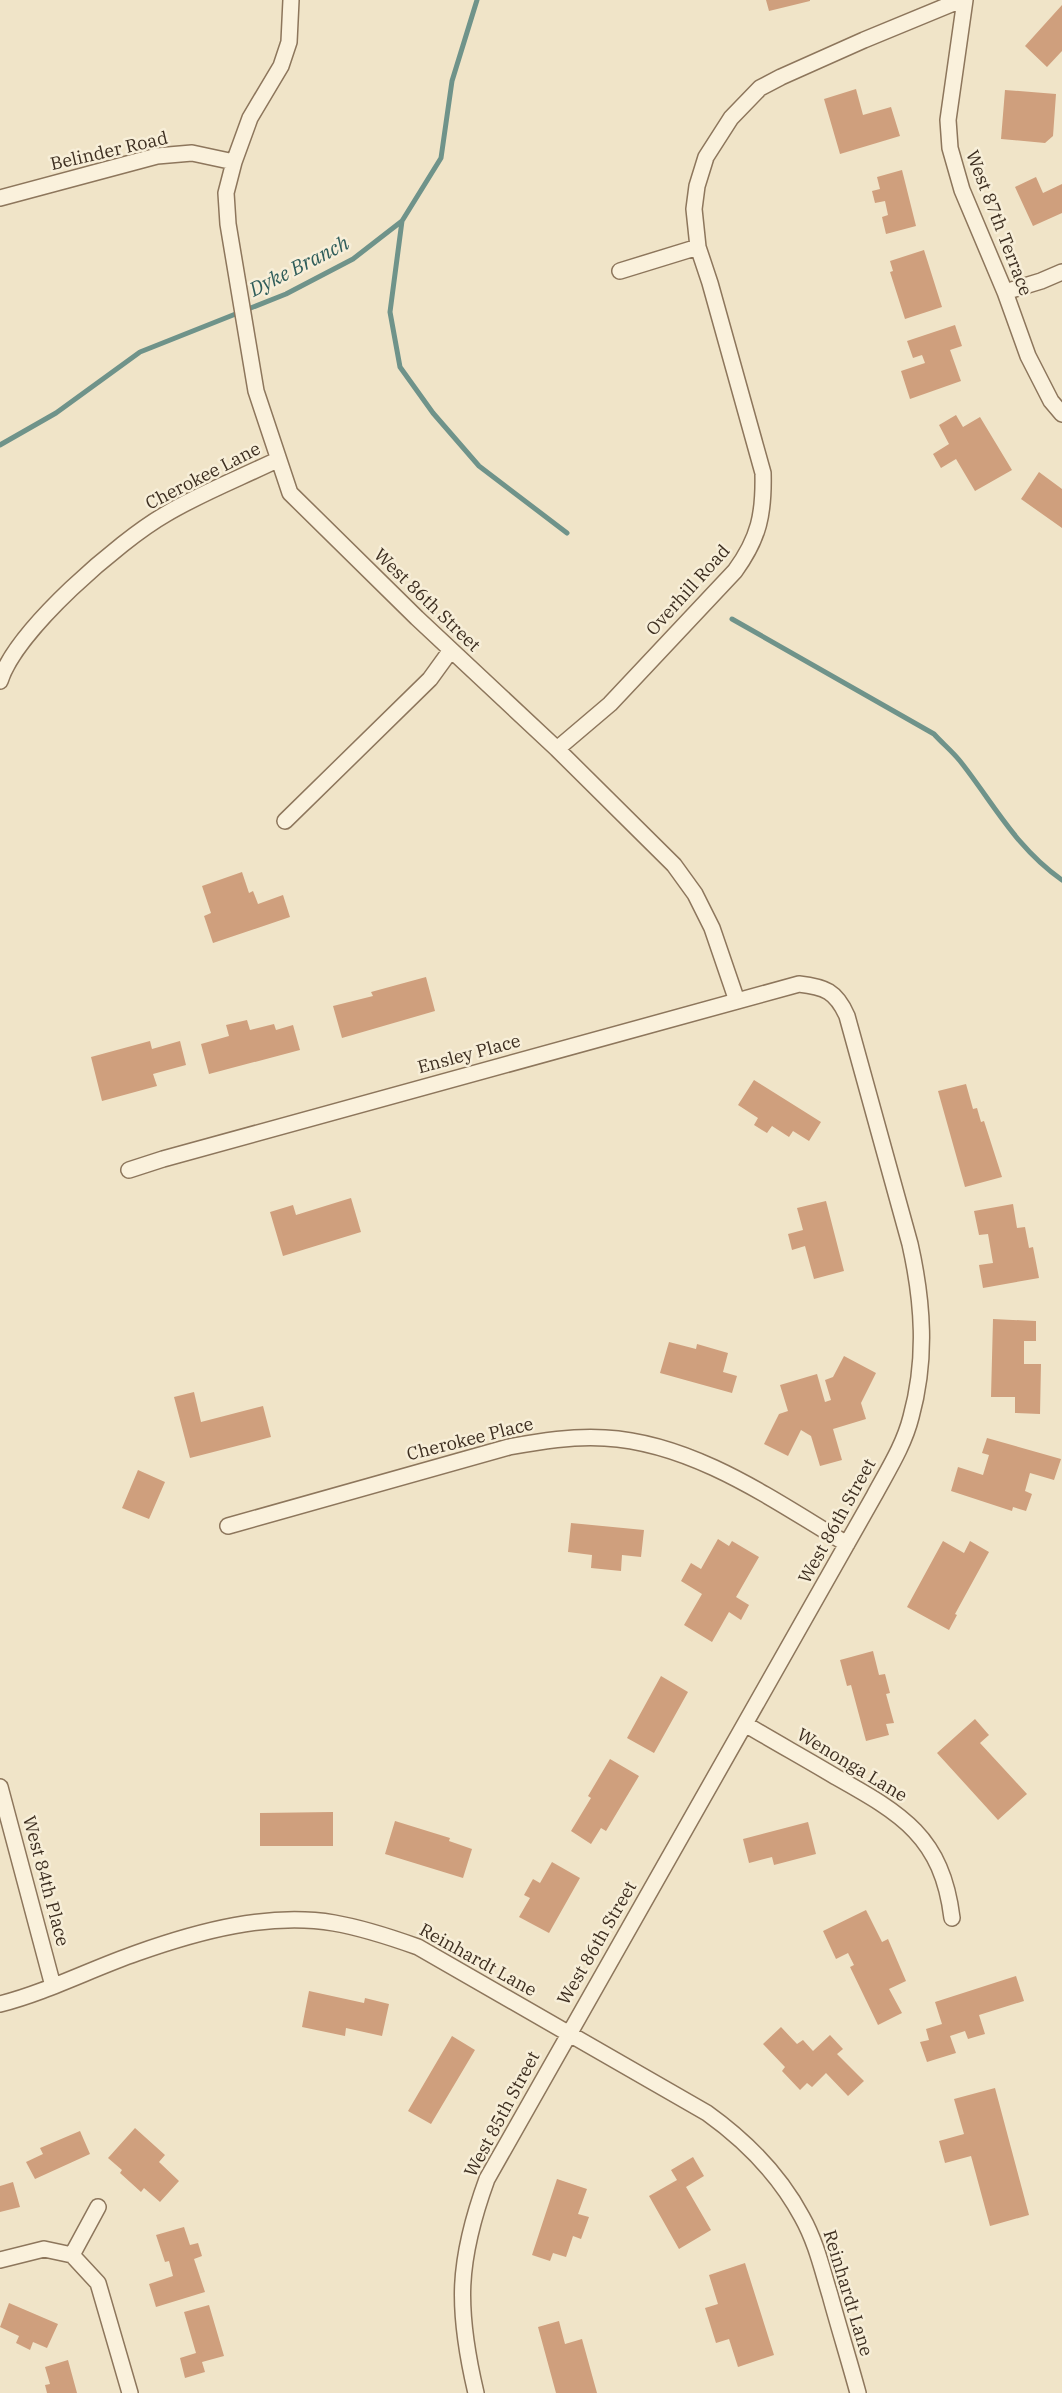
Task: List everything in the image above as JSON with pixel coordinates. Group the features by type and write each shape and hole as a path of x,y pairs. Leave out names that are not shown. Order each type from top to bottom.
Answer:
{"street":[{"path":"234,162 250,118 281,66 289,42 291,0"},
{"name":"Overhill Road","path":"557,749 610,704 735,571 749,552 759,528 764,503 763,473 698,247 694,209 697,186 706,157 731,118 760,88 853,45 963,0"},
{"name":"West 87th Terrace","path":"963,0 948,120 950,148 962,190 1005,292 1036,375 1051,401 1062,414"},
{"name":"Belinder Road","path":"0,198 157,156 192,153 234,162"},
{"name":"West 86th Street","path":"234,162 226,193 235,267 256,391 277,460 290,493 451,650 557,749 674,865 695,894 712,928 738,1001"},
{"path":"620,271 698,247"},
{"path":"1005,292 1041,282 1062,273"},
{"name":"Cherokee Lane","path":"0,681 19,646 47,612 107,556 165,514 277,460"},
{"path":"285,821 430,679 451,650"},
{"name":"Ensley Place","path":"129,1170 799,984 822,987"},
{"name":"West 86th Street","path":"568,2033 848,1544 899,1449 911,1417 921,1369 923,1325 919,1282 847,1016 840,1001 822,987"},
{"name":"Cherokee Place","path":"228,1526 509,1447 553,1439 605,1438 642,1443 678,1453 718,1470 848,1544"},
{"name":"Wenonga Lane","path":"745,1724 878,1800 915,1828 940,1868 949,1892 952,1918"},
{"name":"West 84th Place","path":"0,1787 54,1986"},
{"name":"Reinhardt Lane","path":"0,2004 54,1986 138,1952 210,1931 253,1922 283,1920 333,1923 378,1933 418,1947 707,2113 744,2141 784,2187 815,2244 858,2393"},
{"name":"West 85th Street","path":"476,2393 465,2349 461,2306 463,2263 472,2220 492,2169 568,2033"},
{"path":"72,2256 98,2206"},
{"path":"0,2260 44,2249 72,2256 98,2283 130,2393"}],"building":[{"path":"766,0 810,0 810,1 769,11"},
{"path":"1062,5 1062,51 1047,67 1025,46"},
{"path":"856,89 863,115 891,107 900,136 840,154 824,99"},
{"path":"1005,90 1056,94 1053,136 1045,143 1001,139"},
{"path":"902,170 916,226 886,234 882,217 888,215 885,201 875,203 872,191 880,189 877,177"},
{"path":"1036,177 1043,193 1062,184 1062,213 1033,226 1015,187"},
{"path":"924,250 942,307 905,319 890,272 893,271 890,261"},
{"path":"955,325 962,346 950,350 961,381 910,399 901,371 925,363 922,355 913,358 907,341"},
{"path":"956,415 963,427 980,417 1012,470 975,491 956,459 941,468 933,454 949,444 939,425"},
{"path":"1039,472 1062,489 1062,528 1021,499"},
{"path":"242,872 249,893 253,891 258,904 283,895 290,917 213,943 204,916 211,913 202,886"},
{"path":"426,977 435,1011 342,1038 333,1006 373,996 371,992"},
{"path":"247,1020 250,1030 274,1024 276,1030 293,1025 300,1050 209,1074 201,1044 229,1036 226,1025"},
{"path":"150,1041 152,1049 180,1041 186,1065 153,1074 157,1086 102,1101 91,1057"},
{"path":"754,1080 821,1122 809,1141 793,1131 789,1137 772,1126 767,1133 754,1125 758,1118 738,1105"},
{"path":"966,1084 973,1109 977,1108 981,1122 984,1121 1002,1177 965,1187 938,1091"},
{"path":"351,1198 361,1232 283,1256 270,1212 293,1205 296,1215"},
{"path":"826,1201 844,1271 814,1279 805,1246 792,1250 788,1234 803,1230 797,1208"},
{"path":"1013,1204 1017,1228 1025,1227 1029,1248 1033,1247 1039,1278 983,1288 979,1265 993,1263 988,1234 979,1235 974,1211"},
{"path":"993,1319 1036,1321 1036,1341 1024,1341 1024,1364 1041,1364 1040,1414 1015,1413 1015,1397 991,1397"},
{"path":"669,1342 696,1349 697,1344 728,1353 723,1372 737,1376 732,1393 660,1373"},
{"path":"844,1356 876,1373 861,1403 866,1419 833,1429 842,1460 820,1466 811,1436 801,1430 788,1456 764,1444 779,1414 788,1411 780,1385 817,1374 825,1402 831,1400 825,1380 833,1377"},
{"path":"194,1392 201,1422 263,1406 271,1437 190,1458 174,1397"},
{"path":"987,1438 1061,1459 1054,1480 1030,1473 1025,1491 1032,1494 1026,1511 1013,1507 1012,1511 951,1491 958,1467 983,1475 989,1455 982,1453"},
{"path":"138,1470 165,1482 149,1519 122,1508"},
{"path":"571,1523 644,1530 641,1557 622,1555 621,1571 591,1568 592,1555 568,1552"},
{"path":"718,1539 729,1546 732,1541 759,1557 736,1597 749,1605 741,1620 729,1612 712,1642 684,1625 702,1594 681,1581 691,1563 701,1569"},
{"path":"943,1541 964,1553 970,1541 989,1552 955,1614 957,1615 949,1630 907,1607"},
{"path":"873,1651 879,1675 885,1674 890,1693 886,1694 894,1723 886,1724 889,1735 866,1741 851,1685 847,1686 840,1660"},
{"path":"661,1676 688,1692 654,1753 627,1738"},
{"path":"975,1719 989,1735 980,1743 1027,1794 998,1820 937,1753"},
{"path":"610,1759 639,1776 606,1831 601,1828 591,1844 571,1831 591,1798 588,1796"},
{"path":"333,1812 333,1846 260,1846 260,1813"},
{"path":"395,1821 450,1838 449,1841 472,1849 463,1878 385,1854"},
{"path":"808,1822 816,1854 774,1865 772,1857 749,1863 743,1839"},
{"path":"552,1862 580,1878 549,1933 519,1917 530,1898 524,1895 533,1879 540,1883"},
{"path":"866,1910 882,1942 888,1939 906,1981 889,1989 902,2013 878,2025 850,1967 854,1965 848,1953 836,1959 823,1931"},
{"path":"1016,1976 1024,2001 979,2015 985,2034 968,2039 965,2031 950,2036 956,2053 927,2062 920,2042 929,2040 926,2029 942,2024 935,2002"},
{"path":"309,1991 364,2003 365,1998 389,2004 382,2036 346,2028 345,2036 302,2027"},
{"path":"781,2027 797,2044 803,2040 813,2051 830,2035 843,2049 837,2054 864,2081 848,2096 826,2073 812,2087 807,2083 800,2090 782,2071 785,2067 763,2044"},
{"path":"452,2036 475,2050 431,2124 408,2111"},
{"path":"995,2088 1029,2215 990,2226 971,2156 945,2163 939,2141 964,2134 954,2099"},
{"path":"135,2128 165,2155 159,2162 179,2181 160,2202 144,2188 141,2192 120,2173 122,2170 108,2158"},
{"path":"80,2131 90,2154 35,2179 26,2162 43,2154 40,2148"},
{"path":"693,2157 704,2176 686,2187 711,2230 679,2249 649,2196 677,2180 671,2170"},
{"path":"557,2179 587,2189 578,2214 589,2217 581,2239 573,2236 566,2257 553,2253 550,2261 532,2255"},
{"path":"13,2182 20,2207 0,2212 0,2186"},
{"path":"184,2227 190,2245 198,2243 202,2256 194,2259 205,2292 156,2307 149,2284 173,2276 169,2261 165,2262 156,2235"},
{"path":"745,2263 774,2355 738,2367 729,2339 716,2343 705,2308 718,2304 709,2275"},
{"path":"9,2303 58,2324 47,2348 33,2342 30,2350 16,2343 19,2336 0,2327"},
{"path":"209,2305 224,2356 202,2362 205,2372 185,2378 180,2358 196,2353 184,2312"},
{"path":"559,2321 565,2344 582,2339 597,2393 556,2393 538,2327"},
{"path":"68,2360 77,2393 47,2393 45,2385 50,2384 45,2367"}],"waterway":[{"name":"Dyke Branch","path":"0,445 56,413 140,352 286,294 353,259 402,221 441,158 452,81 477,0"},
{"path":"402,221 390,312 400,367 433,413 479,466 567,533"},
{"path":"732,619 934,734 960,761 1018,840 1062,880"}]}
